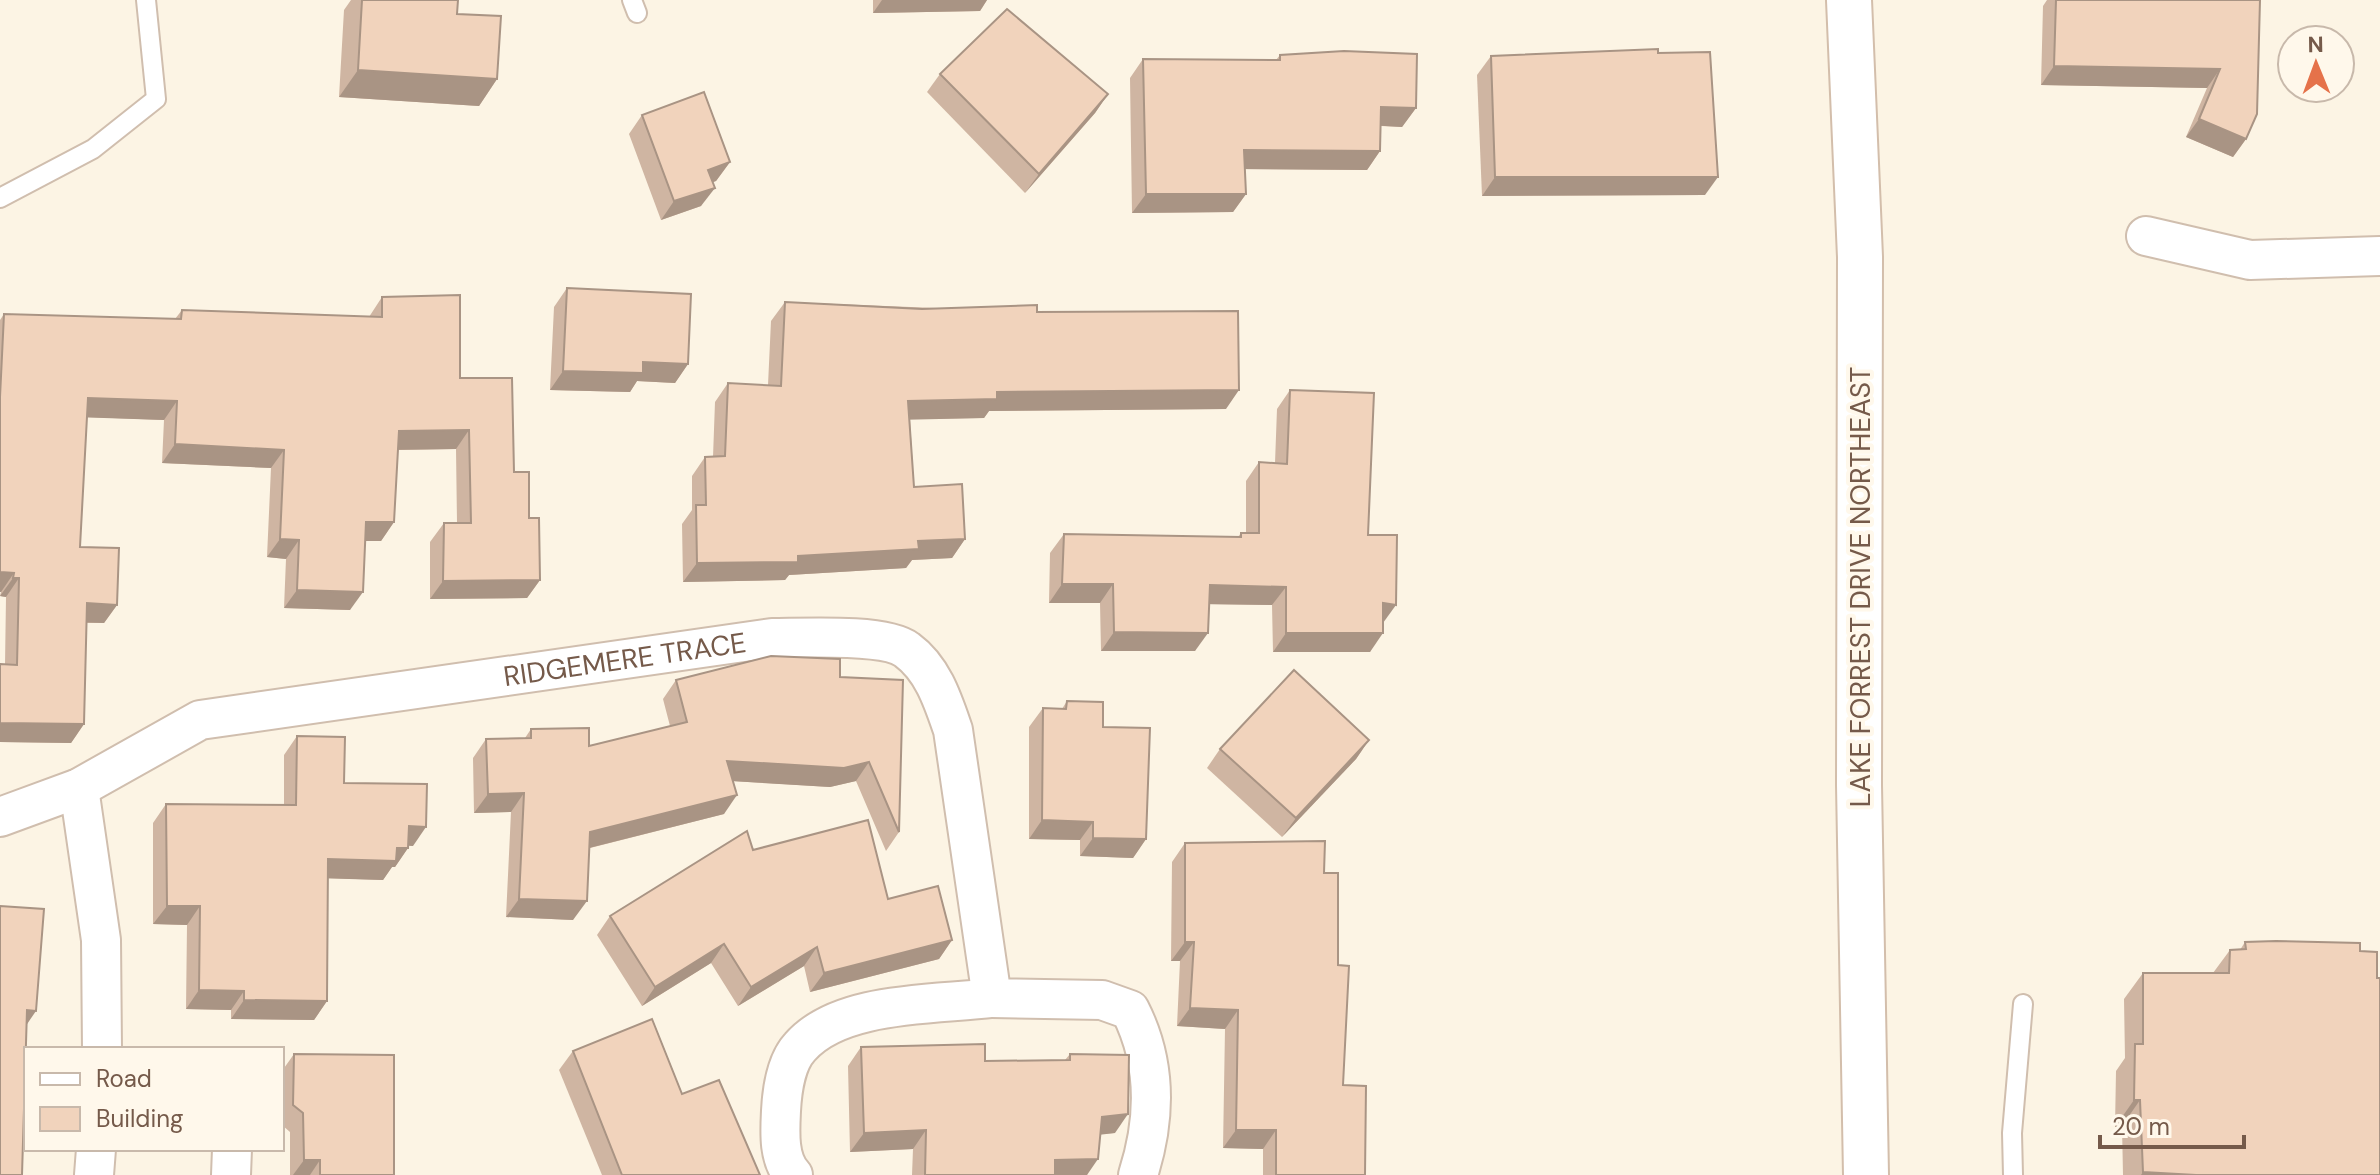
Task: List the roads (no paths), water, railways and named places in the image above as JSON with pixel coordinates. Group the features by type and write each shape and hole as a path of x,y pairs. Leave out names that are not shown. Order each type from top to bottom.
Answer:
{"street":[{"name":"LAKE FORREST DRIVE NORTHEAST","path":"1849,0 1860,257 1859,785 1866,1175"},
{"path":"2146,236 2250,260 2380,256"},
{"name":"RIDGEMERE TRACE","path":"0,817 79,788 200,720 772,638 851,637 906,649 939,688 953,730 992,998"},
{"path":"79,788 101,940 102,1047"},
{"path":"793,1175 779,1138 783,1088 798,1048 830,1024 866,1012 992,998 1102,1000 1130,1010 1144,1038 1153,1092 1146,1150 1138,1175"},
{"path":"94,1175 96,1151"},
{"path":"231,1175 232,1151"}],"lane":[{"path":"0,198 93,149 156,99 146,0"},
{"path":"2013,1175 2012,1133 2023,1004"}]}
